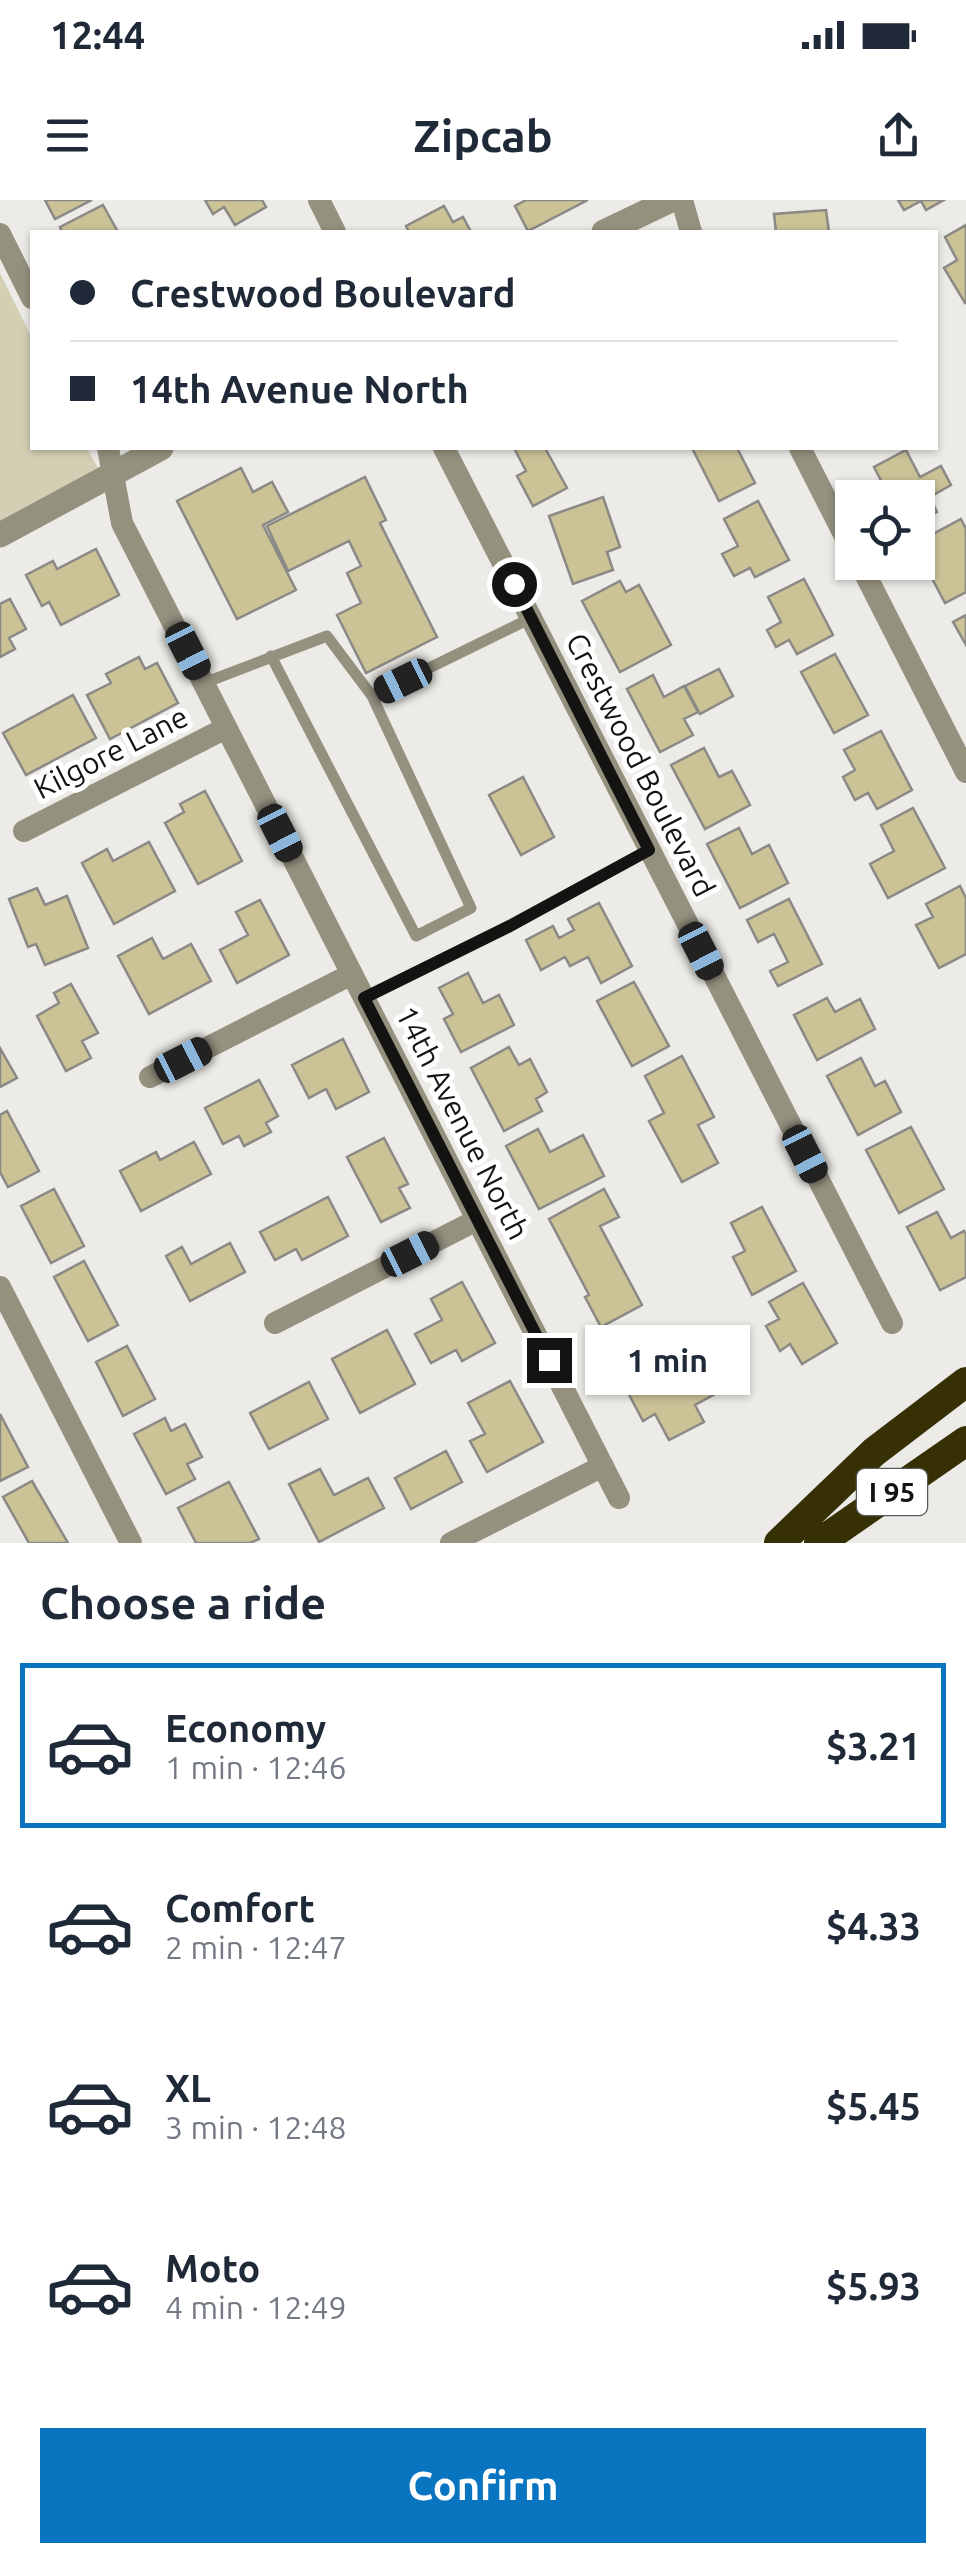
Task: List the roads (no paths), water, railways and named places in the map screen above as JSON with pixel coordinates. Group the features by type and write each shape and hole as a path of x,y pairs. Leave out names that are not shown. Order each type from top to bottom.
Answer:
{"highway":[{"path":"779,1543 874,1452 966,1382"},
{"name":"I 95","path":"819,1543 966,1441"}],"street":[{"path":"320,200 335,230"},
{"path":"608,230 670,200"},
{"path":"682,200 690,230"},
{"path":"0,234 30,294"},
{"path":"0,534 110,460 153,450"},
{"name":"Crestwood Boulevard","path":"445,450 892,1324"},
{"path":"801,450 835,517"},
{"name":"14th Avenue North","path":"110,460 122,524 619,1498"},
{"path":"868,580 966,772"},
{"name":"Kilgore Lane","path":"24,832 226,728"},
{"path":"150,1077 352,974"},
{"path":"275,1323 477,1220"},
{"path":"0,1286 131,1543"},
{"path":"451,1543 602,1466"}],"lane":[{"path":"372,696 531,618"},
{"path":"204,683 271,656 327,636 372,696 471,908 416,936 271,656"},
{"path":"364,998 510,926 649,850"}]}
